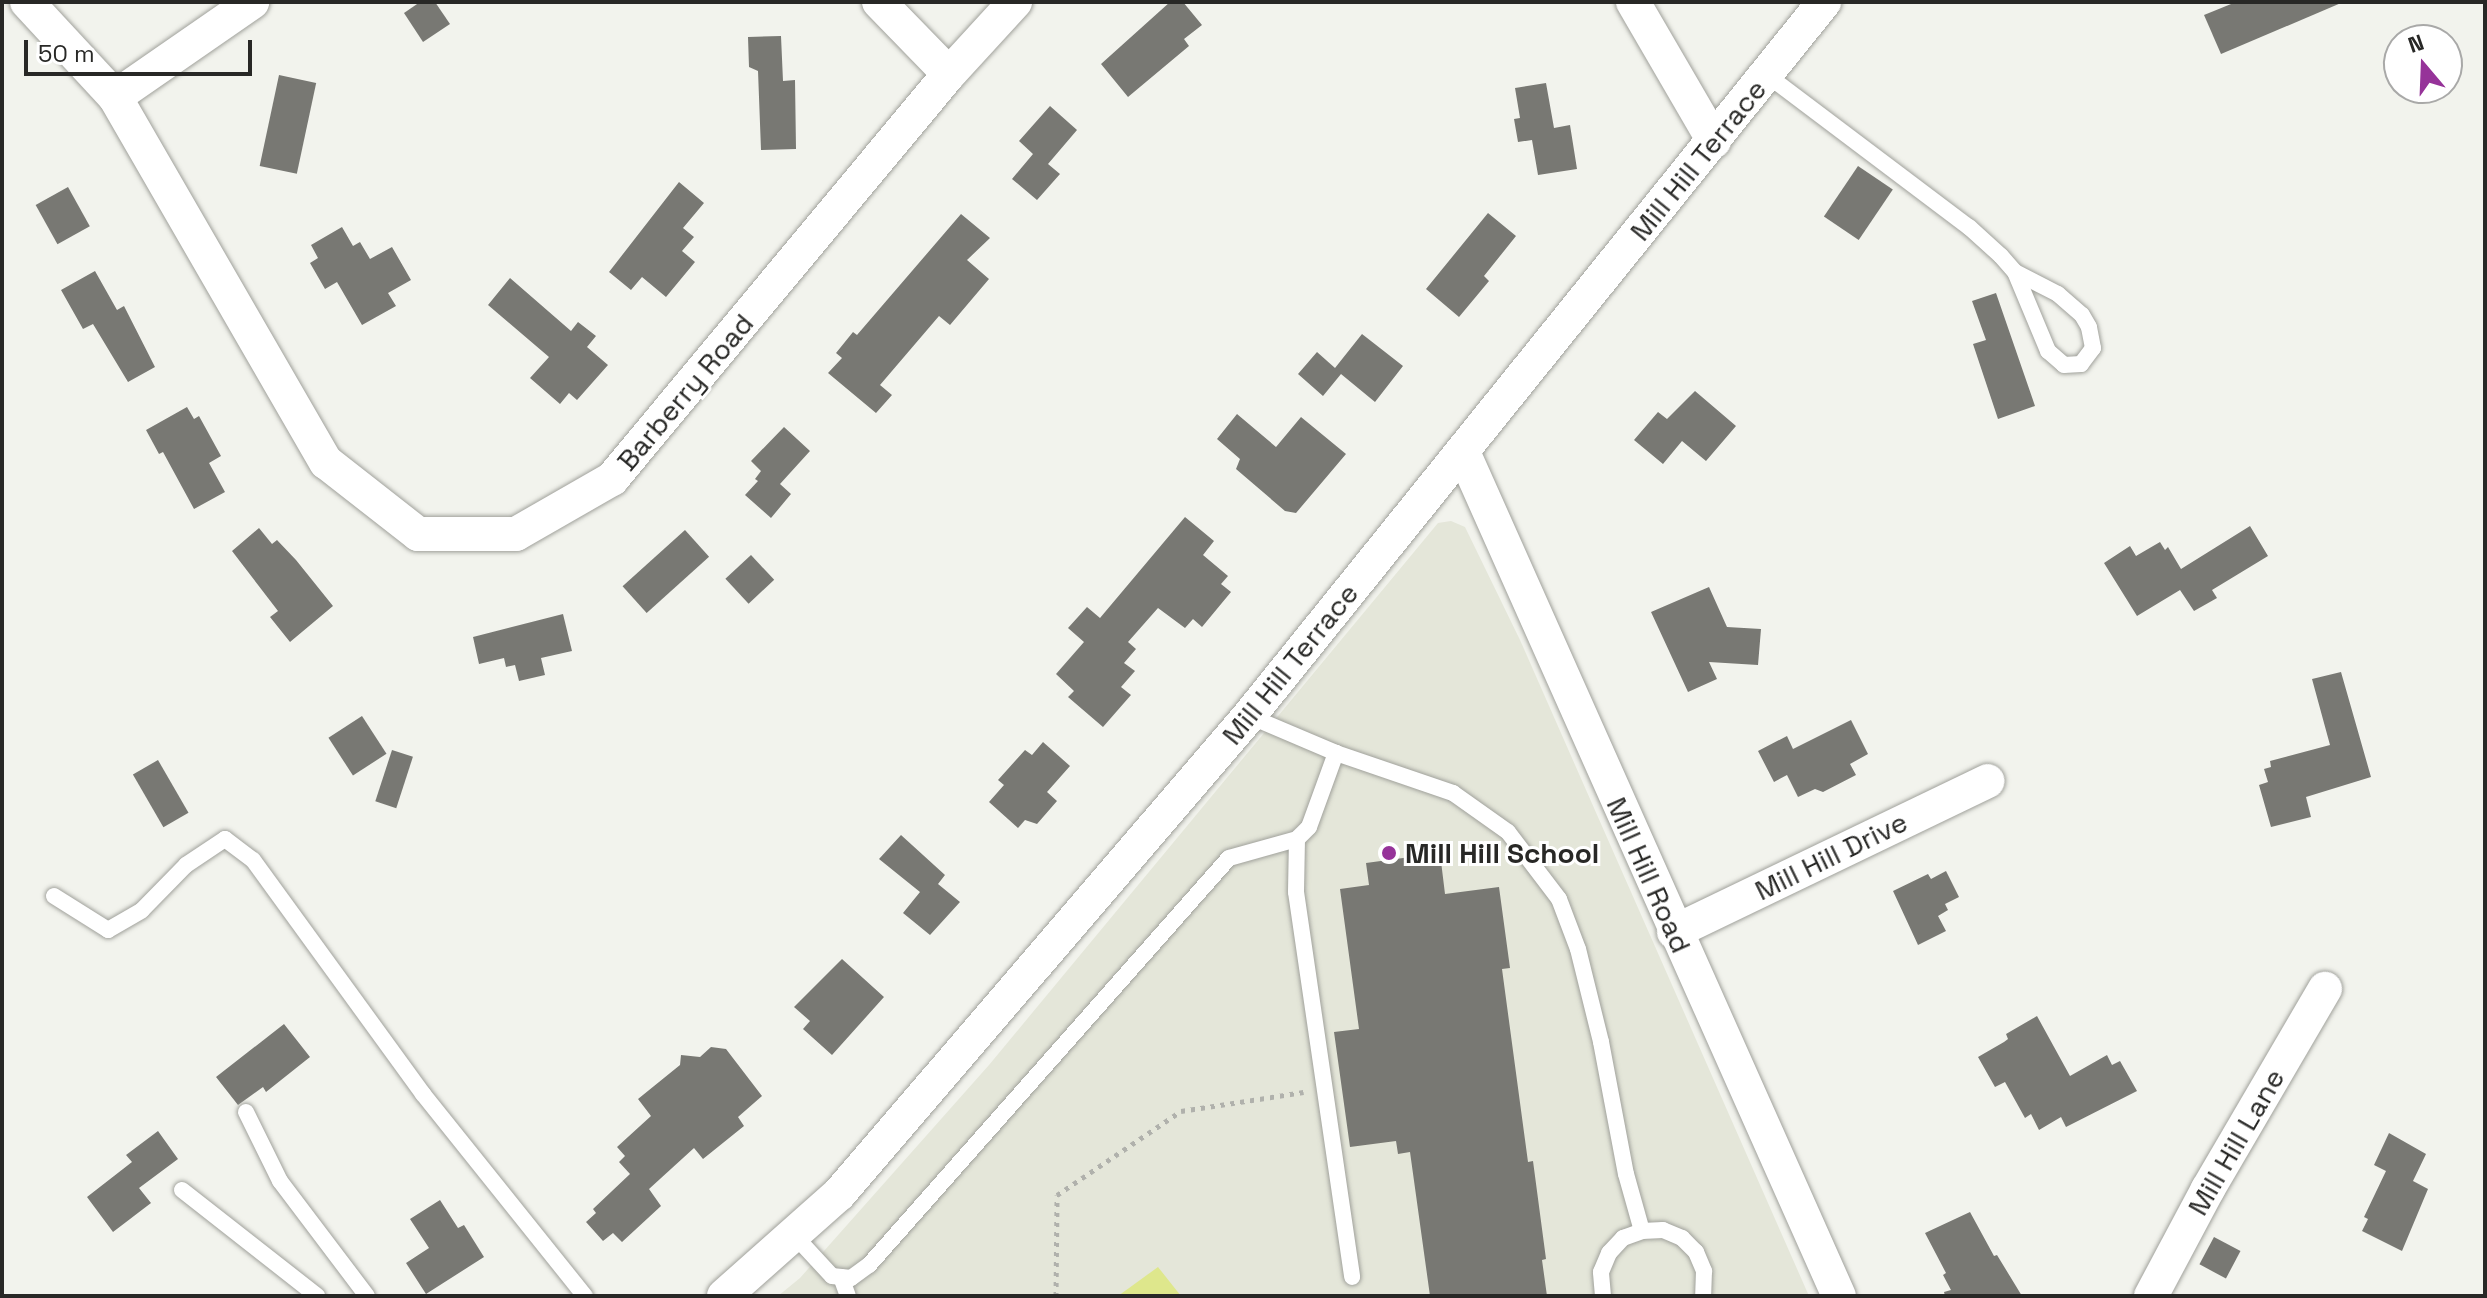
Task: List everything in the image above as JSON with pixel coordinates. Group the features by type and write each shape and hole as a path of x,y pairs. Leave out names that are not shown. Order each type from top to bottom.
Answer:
{"street":[{"name":"Barberry Road","path":"27,2 115,97 326,462 418,534 516,534 612,479 949,74 1015,2"},
{"path":"115,97 252,2"},
{"path":"879,2 949,74"},
{"path":"1633,2 1714,141"},
{"name":"Mill Hill Terrace","path":"724,1296 839,1194 1249,716 1824,2"},
{"name":"Mill Hill Road","path":"1463,452 1674,932 1839,1296"},
{"name":"Mill Hill Drive","path":"1674,932 1988,781"},
{"name":"Mill Hill Lane","path":"2151,1296 2208,1189 2325,989"}],"lane":[{"path":"1767,75 1969,227 2015,272 2058,294 2082,315 2093,340 2089,356 2081,364 2064,365 2048,351 2015,272"},
{"path":"1249,716 1336,753 1453,793 1508,832 1559,899 1588,989 1626,1174 1642,1231"},
{"path":"794,1235 832,1276 851,1278 869,1265 1229,858 1297,839 1309,827 1336,753"},
{"path":"54,896 108,930 142,910 186,865 225,839 253,860 423,1094 585,1296"},
{"path":"1297,839 1296,892 1352,1277"},
{"path":"246,1112 280,1181 367,1296"},
{"path":"182,1190 317,1296"},
{"path":"1603,1296 1601,1272 1609,1253 1623,1238 1642,1231 1663,1230 1682,1238 1696,1252 1704,1271 1703,1296"},
{"path":"841,1277 848,1296"}],"path":[{"path":"1056,1296 1057,1195 1181,1111 1325,1089"}],"shaded area":[{"name":"Mill Hill School","path":"1451,521 1465,527 1520,640 1809,1296 778,1296 800,1278 989,1065 1438,523"}],"green space":[{"path":"1158,1267 1181,1296 1118,1296"}],"building":[{"path":"420,2 435,2 450,24 423,42 404,13"},
{"path":"1170,2 1183,2 1202,25 1184,39 1189,46 1128,97 1101,64"},
{"path":"2236,2 2341,3 2221,54 2204,15"},
{"path":"781,36 783,81 795,80 796,149 761,150 758,71 749,67 748,37"},
{"path":"279,75 316,83 297,174 260,166"},
{"path":"1546,83 1554,128 1570,125 1577,169 1538,175 1532,140 1518,142 1514,119 1520,118 1515,88"},
{"path":"1050,106 1077,130 1048,164 1060,174 1037,200 1012,179 1033,154 1019,141"},
{"path":"1858,166 1893,189 1859,240 1824,217"},
{"path":"679,182 704,203 683,228 694,237 682,251 695,262 666,297 642,277 631,290 609,272"},
{"path":"68,187 90,226 57,244 36,205"},
{"path":"1488,213 1516,236 1484,276 1489,281 1459,317 1426,289"},
{"path":"961,214 990,238 967,260 989,279 950,325 939,316 880,385 892,395 876,413 828,373 842,358 836,353 853,332 857,335"},
{"path":"342,227 353,246 360,242 370,259 392,247 411,280 388,293 396,306 362,325 337,282 325,289 310,263 318,258 311,245"},
{"path":"95,271 117,310 124,306 155,367 128,382 93,324 83,329 61,290"},
{"path":"510,278 571,331 578,322 596,336 587,347 608,365 577,400 569,393 560,404 530,378 549,357 488,305"},
{"path":"1996,293 2035,406 1998,419 1973,344 1986,340 1972,301"},
{"path":"1362,334 1403,366 1375,402 1341,374 1323,396 1298,374 1317,352 1335,368"},
{"path":"1695,391 1736,426 1706,461 1682,441 1663,464 1634,440 1658,412 1667,419"},
{"path":"187,407 194,419 199,416 221,456 209,463 225,492 194,509 163,452 159,454 146,430"},
{"path":"1237,414 1276,447 1301,417 1346,454 1296,513 1285,511 1236,469 1240,459 1217,439"},
{"path":"784,427 810,451 780,484 791,494 771,518 745,495 758,481 755,479 761,471 751,461"},
{"path":"1185,517 1214,541 1203,555 1228,576 1221,584 1231,592 1202,627 1193,619 1185,628 1158,608 1128,642 1136,649 1124,663 1135,671 1121,687 1131,695 1103,727 1068,697 1074,691 1056,674 1084,642 1068,628 1087,607 1100,618"},
{"path":"2250,526 2268,556 2212,590 2217,598 2194,611 2180,590 2137,616 2104,563 2130,546 2136,556 2160,542 2165,550 2168,547 2181,569"},
{"path":"259,528 272,544 277,540 296,560 333,606 290,642 270,617 278,611 232,551"},
{"path":"685,530 709,557 647,613 623,586"},
{"path":"751,555 774,580 749,604 725,579"},
{"path":"1709,587 1727,627 1761,629 1758,665 1709,662 1717,679 1688,692 1651,612"},
{"path":"563,614 572,651 541,658 545,675 519,681 515,665 506,667 504,658 479,664 473,637"},
{"path":"2341,672 2371,777 2306,797 2311,817 2271,827 2259,785 2268,782 2264,769 2271,767 2270,761 2330,745 2312,679"},
{"path":"362,716 387,754 353,776 328,738"},
{"path":"1851,720 1868,754 1850,764 1856,775 1823,792 1815,789 1798,797 1787,775 1774,782 1758,751 1787,736 1793,749"},
{"path":"1043,742 1070,766 1047,792 1057,801 1037,824 1025,820 1018,828 989,802 1004,785 998,780 1025,750 1032,755"},
{"path":"392,750 413,757 396,808 375,801"},
{"path":"158,760 188,813 163,827 133,774"},
{"path":"901,835 945,875 938,884 960,902 930,935 903,913 920,892 879,859"},
{"path":"1440,853 1445,894 1499,887 1510,968 1502,969 1528,1162 1533,1161 1546,1259 1542,1260 1547,1296 1430,1296 1410,1152 1398,1154 1396,1141 1350,1147 1334,1032 1359,1029 1340,889 1369,885 1366,863"},
{"path":"1946,871 1959,897 1945,904 1948,910 1938,916 1946,931 1918,945 1893,891 1928,874 1931,879"},
{"path":"842,959 884,997 832,1055 803,1029 810,1021 794,1007"},
{"path":"2037,1016 2070,1076 2107,1055 2112,1065 2120,1061 2137,1091 2066,1127 2061,1117 2039,1130 2031,1114 2025,1118 2005,1082 1995,1087 1978,1057 2008,1039 2006,1034"},
{"path":"284,1024 310,1057 266,1092 263,1087 238,1105 216,1077"},
{"path":"711,1047 726,1049 762,1096 738,1117 744,1126 703,1159 694,1148 649,1189 661,1206 622,1242 613,1233 603,1241 586,1222 596,1213 593,1209 630,1174 619,1162 625,1156 617,1147 651,1116 638,1099 680,1065 681,1055 700,1057"},
{"path":"158,1131 178,1159 139,1188 151,1203 113,1232 87,1197 132,1162 126,1155"},
{"path":"2389,1133 2426,1154 2413,1181 2428,1189 2402,1251 2362,1231 2368,1219 2364,1217 2386,1171 2374,1165"},
{"path":"440,1200 458,1228 464,1225 484,1257 426,1294 406,1263 429,1248 410,1219"},
{"path":"1970,1212 1994,1256 1997,1255 2022,1296 1945,1296 1944,1292 1951,1290 1943,1275 1946,1273 1925,1233"},
{"path":"2214,1237 2240,1251 2226,1278 2199,1264"}],"place":[{"name":"Mill Hill School","path":"1389,853"}]}
